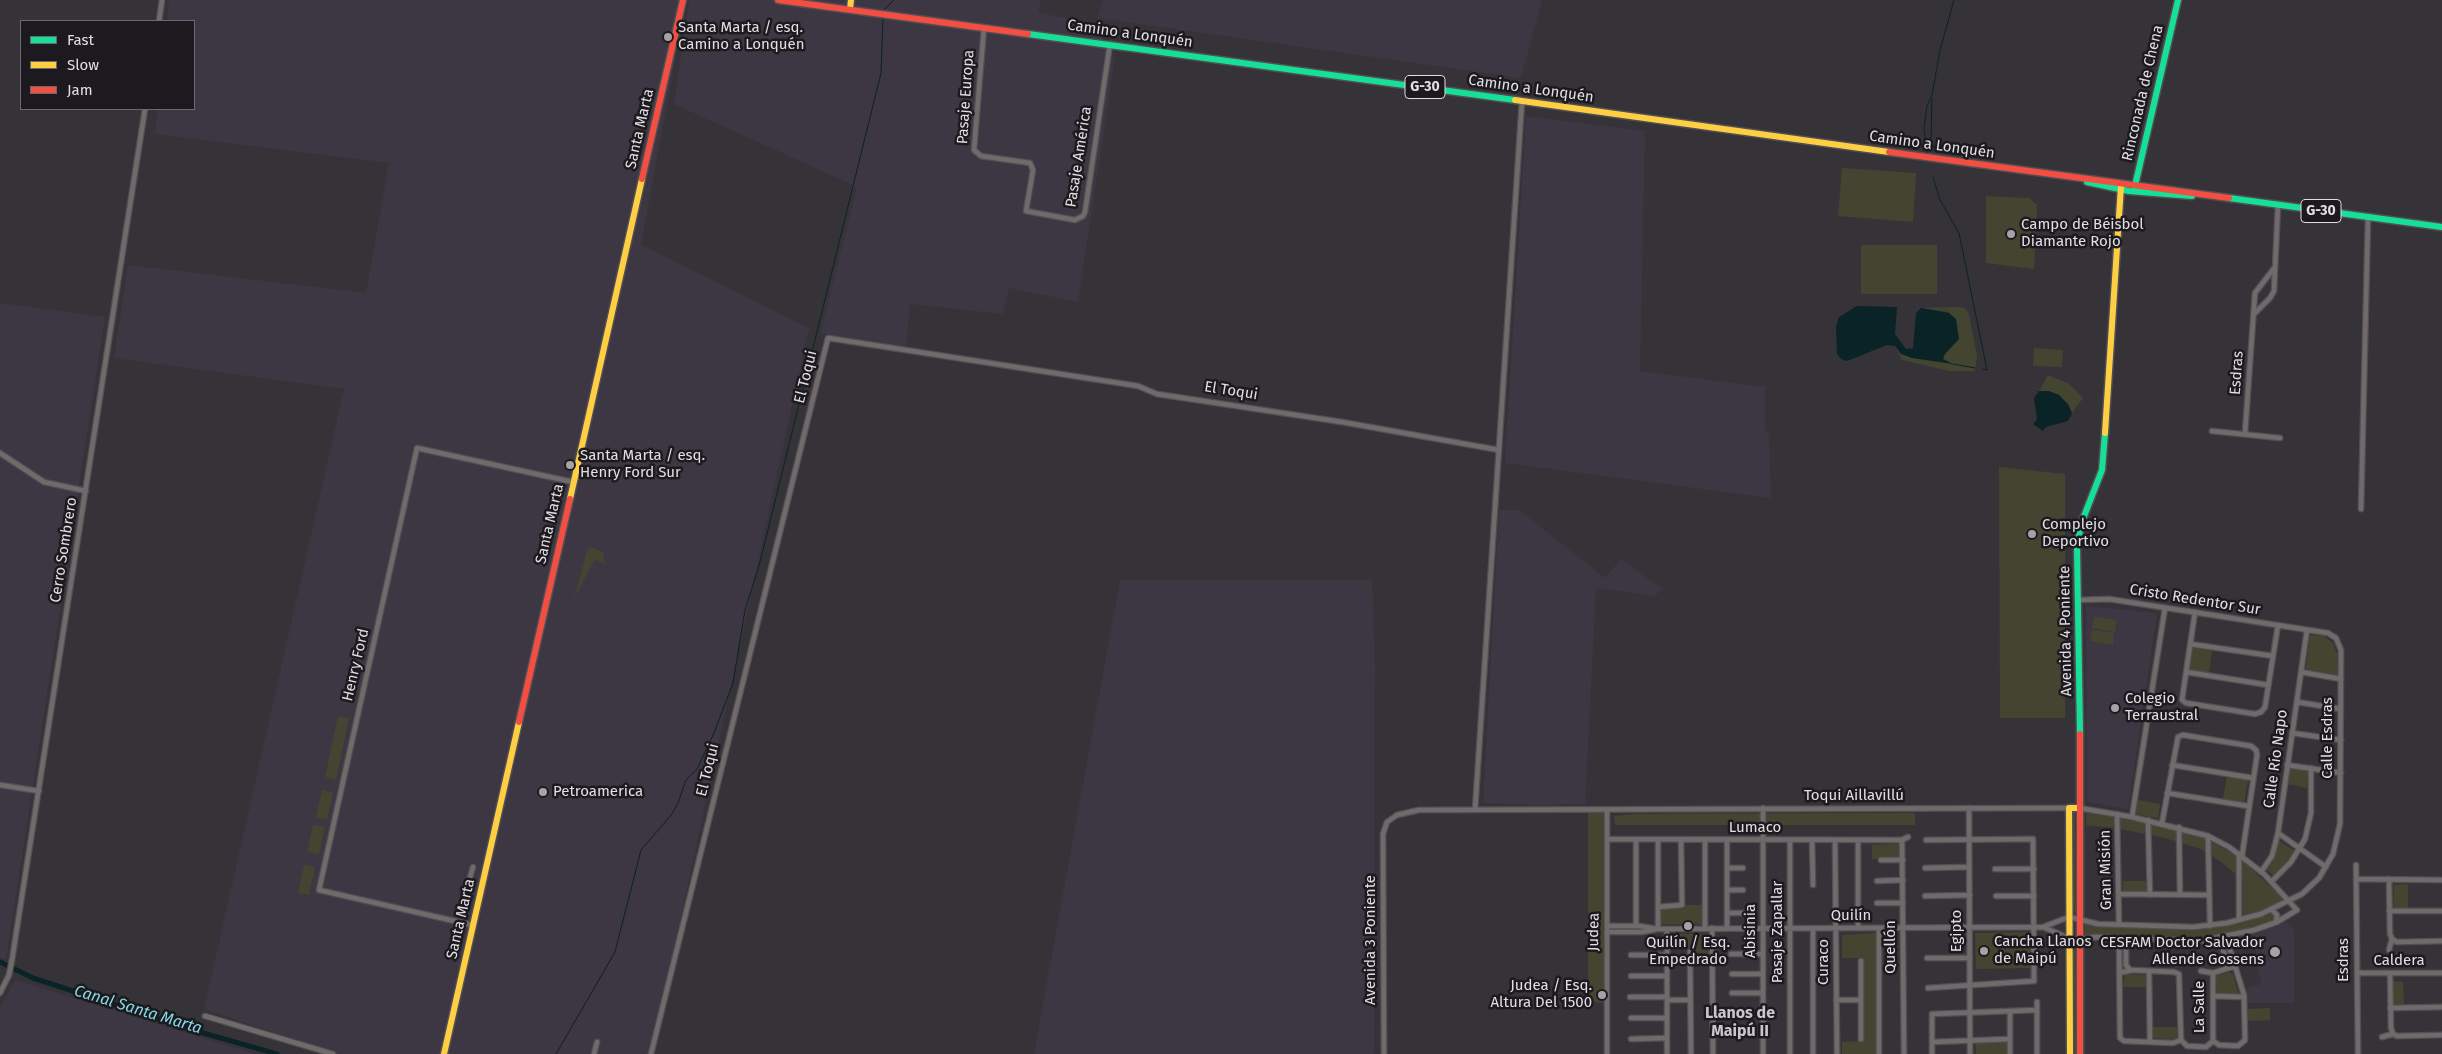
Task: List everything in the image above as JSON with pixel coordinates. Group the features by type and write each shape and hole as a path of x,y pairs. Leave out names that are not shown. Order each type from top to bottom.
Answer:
{"main road":[{"name":"Santa Marta","path":"444,1054 682,0"},
{"name":"Camino a Lonquén","path":"778,0 1522,101 2072,178 2182,196 2201,194 2442,227"},
{"path":"850,9 852,0"},
{"name":"Rinconada de Chena","path":"2134,188 2178,0"},
{"name":"Avenida 4 Poniente","path":"2080,1054 2078,536 2102,470 2121,186"},
{"path":"2069,808 2070,1054"},
{"name":"Toqui Aillavillú","path":"2069,808 2078,808"}],"street":[{"path":"159,20 162,0"},
{"name":"Pasaje Europa","path":"984,28 974,150 981,156 1028,161 1032,164 1033,170 1026,211"},
{"name":"Pasaje América","path":"1026,211 1075,220 1083,216 1110,44"},
{"path":"1476,810 1522,101"},
{"name":"Cerro Sombrero","path":"0,993 9,975 12,963 145,110"},
{"path":"2254,314 2274,292 2278,205"},
{"path":"2361,509 2368,218"},
{"name":"Esdras","path":"2245,434 2256,289 2275,267"},
{"name":"El Toqui","path":"651,1054 828,338 1138,386 1157,394 1350,423 1499,450"},
{"path":"2212,431 2280,438"},
{"name":"Henry Ford","path":"472,925 319,890 417,448 573,482"},
{"path":"0,453 44,482 86,491"},
{"name":"Cristo Redentor Sur","path":"2078,600 2103,599 2307,630"},
{"path":"2132,816 2166,608"},
{"path":"2195,612 2182,696 2183,701 2255,714 2262,712 2265,707 2278,625"},
{"name":"Calle Río Napo","path":"2261,872 2272,856 2278,833 2307,630"},
{"name":"Calle Esdras","path":"2069,917 2098,924 2119,926 2210,926 2272,910 2290,901 2312,886 2326,867 2340,829 2341,650 2336,638 2328,633 2307,630"},
{"path":"2190,644 2273,656"},
{"path":"2186,672 2268,685"},
{"path":"2301,672 2341,679"},
{"path":"2297,702 2341,709"},
{"path":"2292,733 2341,740"},
{"path":"2162,823 2178,737 2183,735 2251,746 2256,750 2254,778 2240,855 2239,920"},
{"path":"2172,765 2254,778"},
{"path":"2287,765 2341,773"},
{"path":"2272,881 2300,849 2310,818 2311,768"},
{"path":"0,785 39,791"},
{"path":"2167,793 2248,806"},
{"name":"Abisinia","path":"1763,808 1763,1054"},
{"name":"Egipto","path":"1969,808 1970,1054"},
{"name":"Toqui Aillavillú","path":"1384,826 1392,818 1410,811 2069,808"},
{"name":"Toqui Aillavillú","path":"2078,808 2132,816 2208,836 2240,855 2272,881 2297,910 2276,922"},
{"name":"Judea","path":"1607,810 1607,1054"},
{"name":"Gran Misión","path":"2117,814 2119,926"},
{"path":"2148,820 2150,895"},
{"name":"Avenida 3 Poniente","path":"1384,826 1384,1054"},
{"path":"2178,827 2180,895"},
{"path":"2278,833 2326,867"},
{"path":"2208,836 2210,926"},
{"path":"1902,840 1908,837"},
{"name":"Lumaco","path":"1607,838 1705,841 1902,840"},
{"path":"1636,839 1636,925"},
{"path":"1926,840 2034,839 2034,980 1928,988"},
{"path":"1658,840 1658,928"},
{"path":"1658,908 1682,905 1681,840"},
{"path":"1727,840 1727,928"},
{"name":"Pasaje Zapallar","path":"1790,840 1790,1054"},
{"path":"1812,840 1813,885"},
{"name":"Curaco","path":"1835,840 1837,1054"},
{"path":"1858,840 1858,928"},
{"name":"Quellón","path":"1902,840 1904,1054"},
{"path":"1705,841 1705,928"},
{"path":"1880,860 1903,860"},
{"name":"Esdras","path":"2356,865 2358,1054"},
{"path":"464,899 473,867"},
{"path":"1727,868 1743,868"},
{"path":"1925,868 1970,868"},
{"path":"1996,869 2034,869"},
{"path":"2356,879 2442,880"},
{"path":"2389,879 2389,911 2392,940 2389,950"},
{"path":"1876,881 1903,880"},
{"path":"1727,890 1743,890"},
{"path":"2119,894 2209,895"},
{"path":"1925,896 1970,895"},
{"path":"1996,896 2034,896"},
{"path":"1877,903 1904,903"},
{"path":"2070,940 2096,937 2200,941 2226,937 2276,922 2277,915 2272,910"},
{"path":"2389,911 2442,911"},
{"path":"1727,913 1743,913"},
{"name":"Quilín","path":"2043,927 2069,917"},
{"name":"Quilín","path":"1607,926 1636,925 1658,928 2043,927 2062,934 2070,940"},
{"path":"2158,940 2164,933 2159,927"},
{"name":"Quilín","path":"1607,932 1642,932 1658,928"},
{"path":"1667,928 1667,1054"},
{"path":"1712,928 1713,1054"},
{"path":"1813,928 1813,1054"},
{"path":"1879,928 1880,1054"},
{"path":"2119,972 2132,970 2174,972 2180,976 2181,1040 2187,1046 2206,1047 2213,1041 2219,1045 2238,1046 2244,1040 2244,997 2226,937"},
{"path":"2119,938 2120,1036 2122,1040 2173,1043 2181,1040"},
{"path":"2126,938 2126,964 2132,970"},
{"path":"2220,938 2228,968"},
{"path":"2392,940 2397,942 2442,941"},
{"path":"1690,952 1691,1054"},
{"path":"1731,954 1763,954"},
{"path":"1631,955 1667,955"},
{"path":"1927,958 1970,958"},
{"path":"1861,961 1861,1039"},
{"path":"2201,971 2213,973 2235,966"},
{"path":"2149,971 2150,1042"},
{"name":"La Salle","path":"2213,973 2213,1041"},
{"name":"Caldera","path":"2357,973 2442,973"},
{"path":"2390,973 2390,1008 2393,1034"},
{"path":"1732,974 1763,974"},
{"path":"1631,976 1667,976"},
{"path":"1732,993 1763,993"},
{"path":"2213,996 2244,997"},
{"path":"1630,997 1690,1000"},
{"path":"1836,1000 1861,1000"},
{"path":"2037,1002 2037,1054"},
{"path":"2390,1008 2442,1007"},
{"path":"1932,1054 1932,1014 2037,1010"},
{"path":"2010,1011 2010,1054"},
{"path":"206,1016 333,1054"},
{"path":"1631,1018 1667,1018"},
{"path":"2382,1037 2393,1034 2397,1036 2442,1035"},
{"path":"1631,1039 1667,1038"},
{"path":"1932,1042 2010,1039"},
{"path":"594,1054 597,1042"}],"shaded area":[{"path":"169,0 686,0 641,245 809,328 651,1054 337,1054 204,1009 344,389 114,358 128,265 366,293 389,163 155,134 158,110 195,110 195,20 167,20"},
{"path":"689,0 1041,0 1038,13 1091,22 1115,57 1078,302 1009,288 1003,314 910,304 906,347 820,333 857,187 674,104"},
{"path":"1103,0 1542,0 1521,78 1097,18"},
{"path":"1526,116 1645,131 1640,371 1765,387 1765,429 1769,437 1771,498 1505,463"},
{"path":"0,303 105,317 6,960 0,957"},
{"path":"1499,510 1519,510 1605,578 1621,559 1663,589 1654,596 1596,588 1585,804 1559,804 1559,806 1483,803"},
{"path":"1120,580 1372,580 1375,664 1374,1054 1034,1054"},
{"name":"Colegio Terraustral","path":"2086,606 2157,613 2128,809 2087,802"},
{"name":"CESFAM Doctor Salvador Allende Gossens","path":"2286,922 2294,929 2294,1003 2247,1003 2245,989 2261,984 2252,934"},
{"path":"15,980 255,1054 0,1054 0,1008"}],"green space":[{"path":"1842,168 1916,173 1913,222 1838,216"},
{"name":"Campo de Béisbol Diamante Rojo","path":"1986,196 2029,198 2037,205 2034,269 1986,263"},
{"path":"1861,245 1937,245 1937,294 1861,294"},
{"path":"1921,308 1965,308 1969,314 1977,356 1975,371 1949,371 1902,360 1895,346 1901,354 1952,363 1943,360 1944,354 1959,339 1949,312"},
{"path":"2034,348 2063,350 2062,367 2033,366"},
{"path":"2048,375 2069,384 2083,398 2072,413 2068,404 2039,391"},
{"name":"Complejo Deportivo","path":"1999,467 2065,474 2065,718 2000,718"},
{"path":"593,547 605,554 603,559 606,565 595,559 574,599 587,550"},
{"path":"2094,617 2116,620 2115,632 2092,628"},
{"path":"2092,630 2114,633 2113,645 2090,641"},
{"path":"2310,635 2324,636 2333,643 2337,654 2337,675 2306,669"},
{"path":"2193,648 2212,651 2209,673 2190,670"},
{"path":"338,716 349,718 336,779 325,777"},
{"path":"2289,768 2308,772 2307,788 2288,784"},
{"path":"2227,776 2248,779 2244,803 2223,799"},
{"path":"322,790 333,792 327,820 316,817"},
{"path":"2138,800 2160,804 2158,818 2136,814"},
{"path":"2072,810 2075,810 2076,911 2072,911"},
{"path":"1588,811 1603,811 1604,1003 1588,1001"},
{"path":"1915,813 1915,825 1615,825 1614,816 1634,814"},
{"path":"2087,813 2180,829 2204,838 2228,851 2247,865 2282,897 2283,902 2245,916 2243,913 2243,880 2220,861 2201,849 2165,838 2115,828 2086,825"},
{"path":"313,824 325,827 319,855 307,852"},
{"path":"2278,840 2296,852 2273,875 2267,870 2274,859"},
{"path":"1899,844 1900,858 1872,859 1872,845"},
{"path":"304,865 315,867 309,895 298,893"},
{"path":"2123,881 2147,881 2147,892 2123,892"},
{"path":"2408,884 2408,910 2396,909 2393,906 2394,885"},
{"path":"1685,905 1703,905 1703,924 1660,924 1660,909 1685,909"},
{"path":"2272,913 2274,914 2273,921 2248,929 2206,938 2085,936 2085,924 2095,927 2198,930 2239,924"},
{"path":"2032,932 2033,968 1976,969 1975,933"},
{"path":"1876,933 1877,1054 1842,1054 1842,1042 1864,1041 1863,958 1842,958 1842,935"},
{"path":"1672,934 1711,934 1711,954 1694,954 1693,949 1672,949"},
{"path":"2072,942 2077,942 2077,1054 2073,1054"},
{"path":"2229,972 2233,974 2239,995 2217,994 2216,976"},
{"path":"2125,974 2146,975 2148,987 2123,987"},
{"path":"2393,981 2403,982 2404,1006 2393,1006 2391,983"},
{"path":"2270,1008 2270,1020 2248,1021 2248,1009"},
{"path":"2152,1027 2177,1027 2177,1037 2176,1039 2154,1038"},
{"path":"1976,1043 2007,1043 2007,1054 1976,1054"}],"water":[{"path":"1857,306 1897,307 1895,334 1906,349 1913,348 1916,313 1921,308 1949,313 1956,319 1959,339 1945,354 1943,359 1953,364 1912,358 1901,354 1895,346 1887,345 1847,361 1841,359 1837,354 1836,327 1839,317"},
{"path":"2039,391 2049,391 2059,395 2068,404 2072,413 2068,421 2046,427 2043,431 2033,424 2037,419 2034,398"}],"waterway":[{"path":"885,9 894,0"},
{"path":"1927,153 1924,128 1927,106 1932,95 1940,50 1954,0"},
{"path":"556,1054 615,952 641,850 672,814 686,780 697,769 714,733 733,683 745,610 760,562 881,73 883,18"},
{"path":"1932,98 1931,140 1933,146 1939,151"},
{"path":"1933,177 1940,200 1959,233 1987,370 1983,369"},
{"path":"1953,364 1975,368"},
{"name":"Canal Santa Marta","path":"0,962 33,978 196,1031 277,1054"}],"traffic: fast":[{"path":"2134,190 2178,0"},
{"path":"1028,34 1515,100"},
{"path":"2087,182 2129,191 2192,196"},
{"path":"2229,198 2442,227"},
{"path":"2080,734 2077,548 2081,524 2102,470 2105,433"}],"traffic: slow":[{"path":"850,9 851,0"},
{"path":"1515,100 1889,152"},
{"path":"570,499 642,179"},
{"path":"2105,433 2121,186"},
{"path":"444,1054 519,722"},
{"path":"2070,1054 2069,808 2078,808"}],"traffic: jam":[{"path":"642,179 683,0"},
{"path":"778,0 1028,34"},
{"path":"1889,152 2229,198"},
{"path":"519,722 570,499"},
{"path":"2080,734 2080,1054"}],"place":[{"name":"Santa Marta / esq. Camino a Lonquén","path":"668,37"},
{"name":"Campo de Béisbol Diamante Rojo","path":"2011,234"},
{"name":"Santa Marta / esq. Henry Ford Sur","path":"570,465"},
{"name":"Complejo Deportivo","path":"2032,534"},
{"name":"Colegio Terraustral","path":"2115,708"},
{"name":"Petroamerica","path":"543,792"},
{"name":"Quilín / Esq. Empedrado","path":"1688,926"},
{"name":"Cancha Llanos de Maipú","path":"1984,951"},
{"name":"CESFAM Doctor Salvador Allende Gossens","path":"2275,952"},
{"name":"Judea / Esq. Altura Del 1500","path":"1602,995"}],"district":[{"name":"Llanos de Maipú II","path":"1740,1023"}]}
